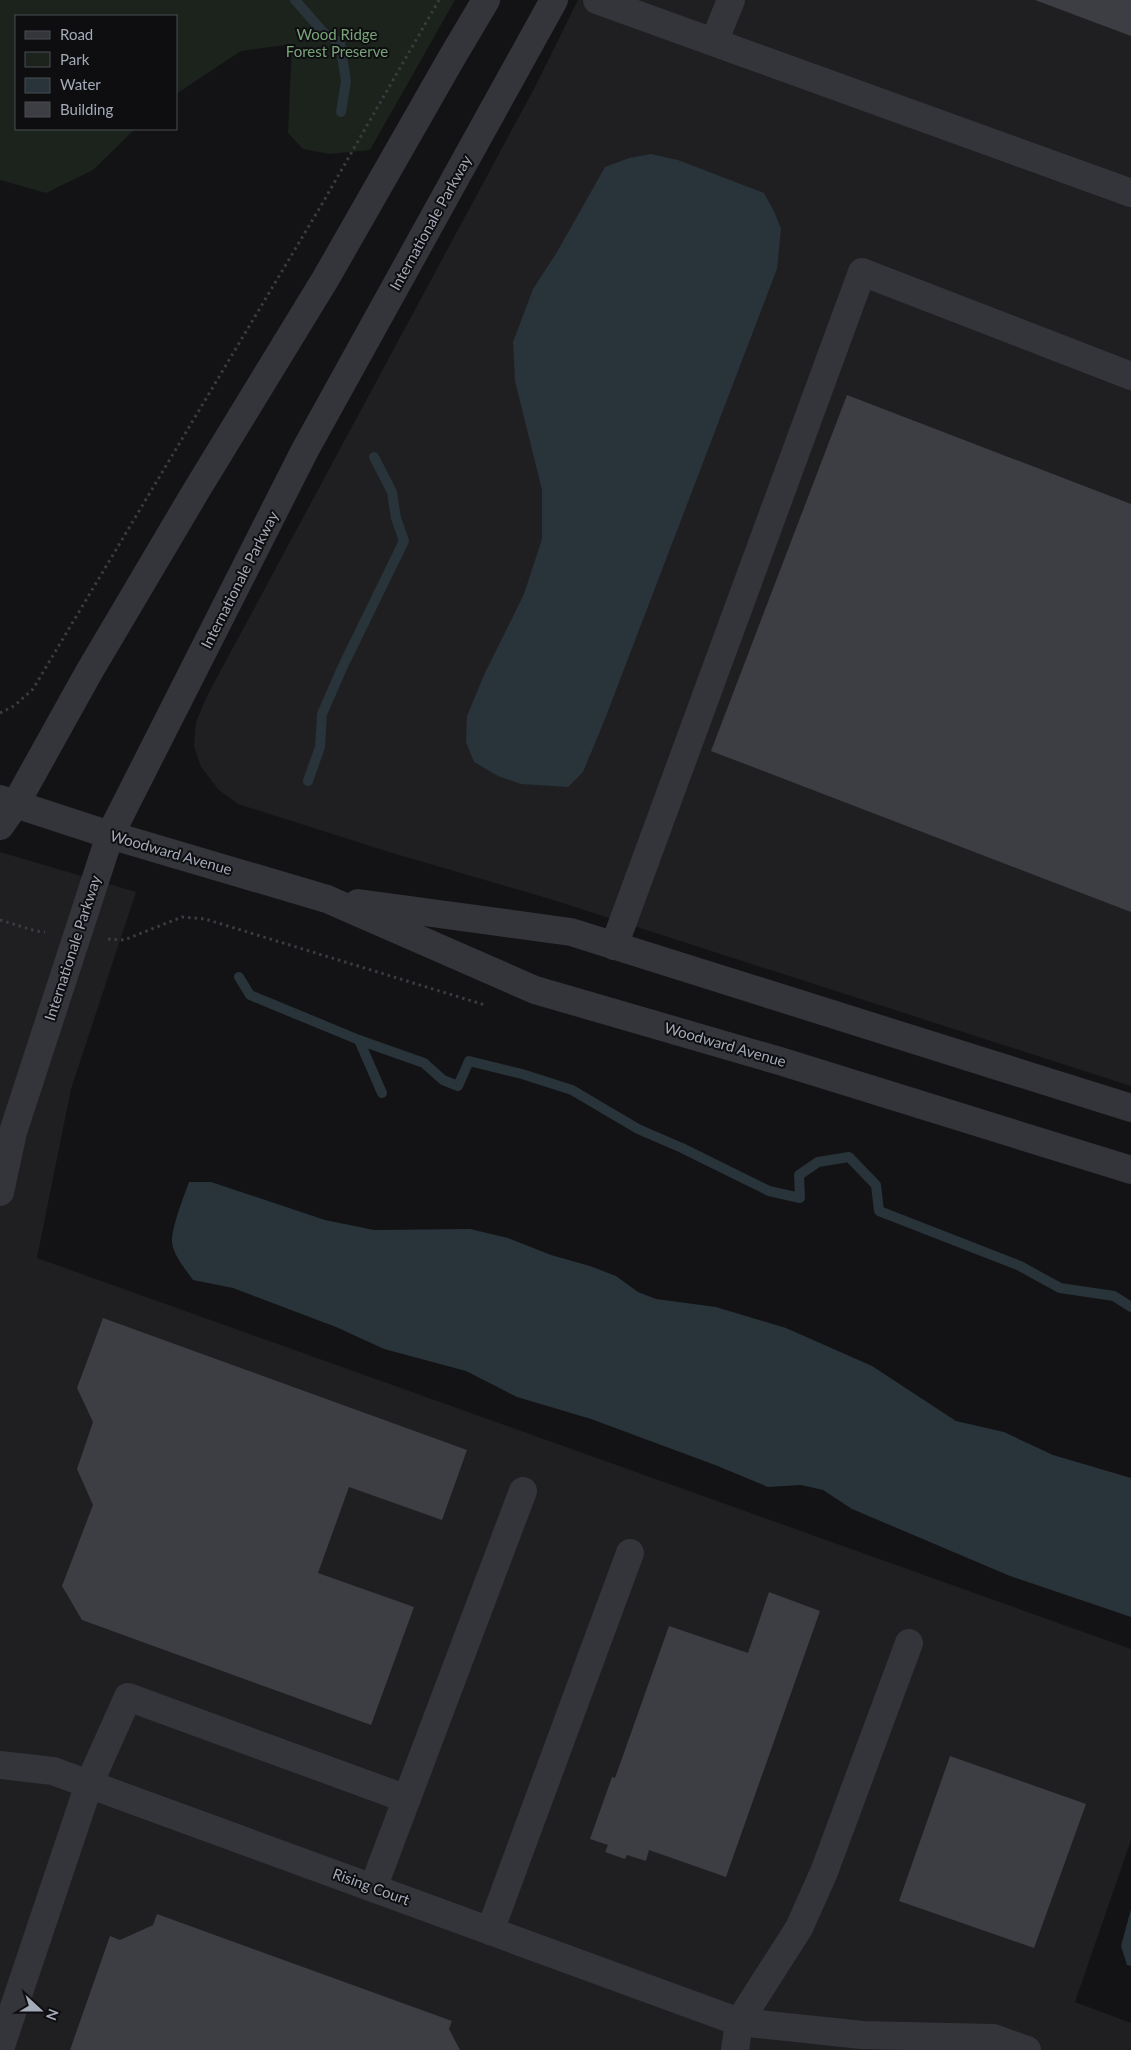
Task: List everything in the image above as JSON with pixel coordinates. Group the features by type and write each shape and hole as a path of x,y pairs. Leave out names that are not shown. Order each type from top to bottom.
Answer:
{"street":[{"path":"5,810 326,278 486,0"},
{"name":"Internationale Parkway","path":"0,1192 13,1132 110,835 305,450 554,0"},
{"path":"597,0 1131,193"},
{"path":"714,42 731,0"},
{"path":"614,946 862,272 1131,376"},
{"name":"Woodward Avenue","path":"5,810 110,835 327,899 535,990 802,1068 1131,1170"},
{"name":"Woodward Avenue","path":"327,899 571,932 1131,1108"},
{"path":"373,1888 523,1491"},
{"path":"490,1931 630,1553"},
{"path":"735,2050 739,2022 799,1928 824,1872 909,1643"},
{"path":"0,2049 89,1784 128,1697 407,1799"},
{"name":"Rising Court","path":"0,1765 53,1771 739,2022 862,2035 887,2043 993,2038 1027,2050"}],"path":[{"path":"0,713 14,706 33,689 322,204 439,0"},
{"path":"0,920 36,931"}],"shaded area":[{"path":"578,0 1131,0 1131,1086 550,899 392,853 238,804 219,790 201,767 194,746 196,722 207,696 536,85"},
{"path":"0,852 136,892 71,1089 37,1258 1131,1649 1131,1840 1075,2002 1131,2023 1131,2050 0,2050"}],"green space":[{"name":"Wood Ridge Forest Preserve","path":"0,0 455,0 370,150 329,154 303,149 288,133 292,44 241,51 178,93 178,15 15,15 15,130 134,130 93,170 46,193 0,180"}],"water":[{"path":"651,154 678,160 764,193 781,229 777,269 583,772 568,787 521,784 498,776 474,762 466,742 467,716 484,675 524,594 542,539 542,490 515,381 513,342 533,289 557,252 605,167 629,158"},
{"path":"189,1182 211,1182 325,1220 374,1230 470,1229 508,1238 551,1255 590,1266 616,1276 638,1292 656,1299 716,1307 786,1328 872,1366 956,1421 1004,1432 1053,1455 1131,1478 1131,1617 1010,1576 852,1509 823,1490 801,1485 768,1487 715,1465 591,1419 517,1397 466,1371 384,1349 336,1327 233,1288 193,1280 177,1257 172,1242 176,1221"},
{"path":"1131,1909 1131,1966 1127,1965 1121,1946"}],"building":[{"path":"1035,0 1131,0 1131,36"},
{"path":"847,395 1131,504 1131,912 711,751"},
{"path":"103,1318 467,1450 442,1520 349,1487 318,1573 414,1607 371,1725 82,1620 62,1586 93,1505 77,1469 93,1422 77,1388"},
{"path":"769,1592 820,1611 726,1877 649,1850 646,1861 627,1855 625,1859 605,1852 608,1845 590,1839 612,1777 615,1778 669,1626 748,1653"},
{"path":"950,1756 1086,1804 1034,1948 899,1901"},
{"path":"157,1914 452,2021 449,2029 460,2050 70,2050 110,1936 120,1940 153,1925"}],"waterway":[{"path":"295,0 324,33 340,43 346,81 341,112"},
{"path":"308,781 320,747 322,714 343,666 404,541 396,518 392,492 374,457"},
{"path":"239,977 250,995 359,1040 382,1093"},
{"path":"359,1040 424,1063 443,1080 458,1086 469,1061 522,1074 572,1090 638,1129 682,1148 769,1191 800,1198 799,1175 818,1162 849,1157 876,1185 879,1211 1020,1266 1060,1288 1114,1296 1131,1307"}]}
